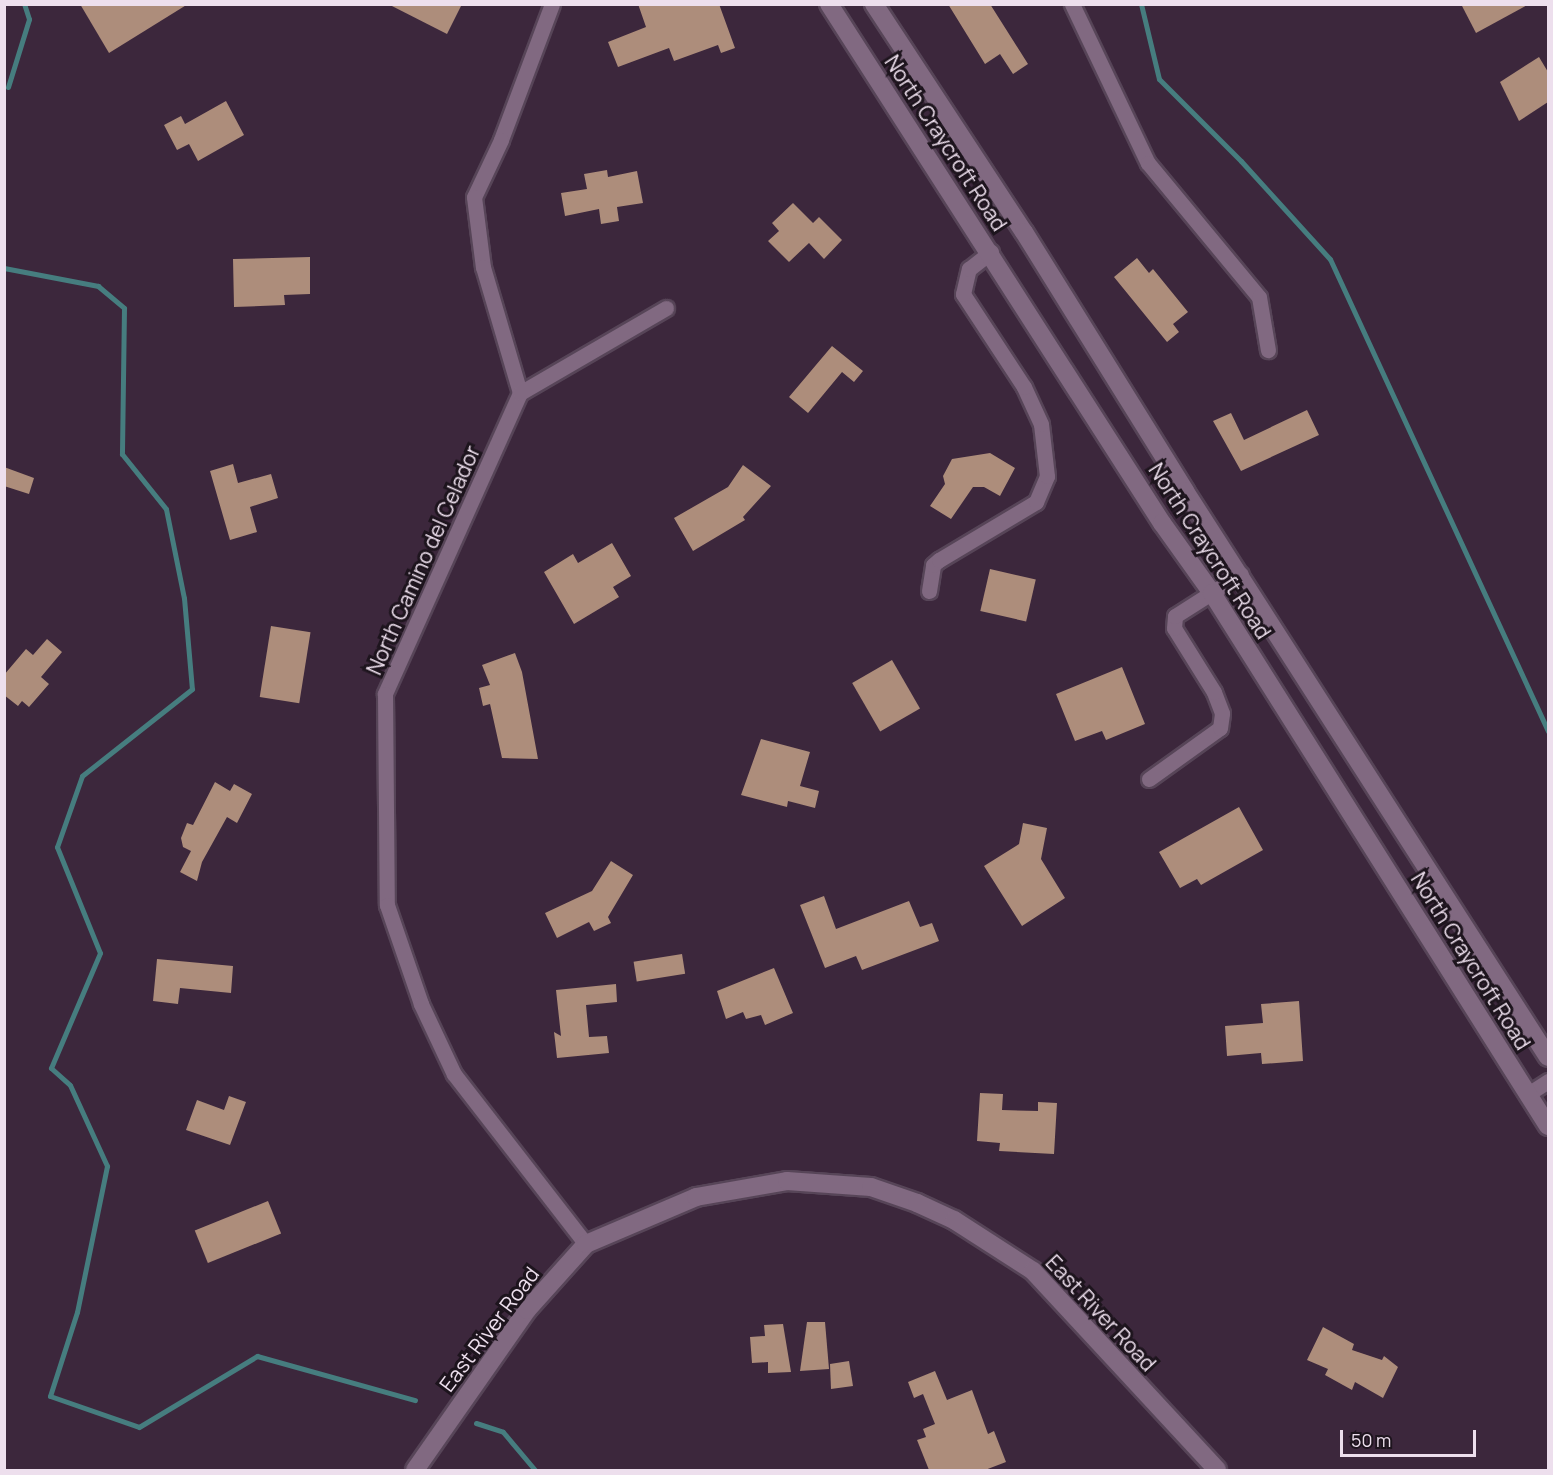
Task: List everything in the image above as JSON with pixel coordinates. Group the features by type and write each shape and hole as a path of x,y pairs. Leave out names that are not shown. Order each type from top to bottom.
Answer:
{"main road":[{"name":"North Craycroft Road","path":"829,4 991,252 1162,523 1212,593 1548,1126"},
{"name":"North Craycroft Road","path":"874,4 1241,574 1548,1057"},
{"name":"East River Road","path":"415,1470 527,1310 586,1244 696,1197 787,1181 871,1187 917,1203 954,1220 1033,1271 1217,1470"}],"street":[{"path":"552,4 501,140 474,197 483,267 520,393 666,308"},
{"path":"1072,4 1148,163 1259,297 1268,350"},
{"path":"929,591 933,566 939,560 1036,502 1047,476 1041,424 1032,405 963,294 969,269 991,252"},
{"name":"North Camino del Celador","path":"520,393 385,694 387,905 421,1004 454,1074 586,1244"},
{"path":"1149,779 1220,728 1222,713 1214,692 1174,628 1175,616 1241,574"},
{"path":"1528,1094 1548,1081"}],"building":[{"path":"80,4 188,4 109,53"},
{"path":"388,4 462,4 447,34"},
{"path":"638,4 719,4 735,48 721,53 718,45 674,61 669,48 618,67 608,42 646,27"},
{"path":"948,4 990,4 1028,64 1013,74 1000,54 985,64"},
{"path":"1461,4 1529,4 1476,33"},
{"path":"1539,57 1548,72 1548,102 1519,121 1500,82"},
{"path":"226,101 244,135 198,161 189,144 177,150 164,125 181,116 185,124"},
{"path":"607,170 608,177 637,171 643,203 617,207 619,221 601,224 599,209 565,216 561,193 587,189 584,174"},
{"path":"793,203 813,223 819,217 842,240 824,259 809,243 789,262 768,241 779,231 772,223"},
{"path":"310,257 310,294 284,295 285,305 234,307 233,259"},
{"path":"1137,258 1149,273 1153,269 1188,312 1173,324 1179,332 1167,342 1114,277"},
{"path":"832,346 863,371 854,382 842,372 808,413 789,397"},
{"path":"1307,410 1319,435 1241,471 1213,421 1231,413 1244,440"},
{"path":"990,453 1015,468 1000,496 984,487 973,487 951,519 930,506 945,484 943,476 952,459"},
{"path":"233,464 238,483 271,474 278,498 250,507 257,532 230,540 210,471"},
{"path":"743,465 771,486 743,517 745,520 693,551 674,518 728,487"},
{"path":"4,467 34,478 29,494 4,486"},
{"path":"612,543 631,576 613,587 619,597 574,624 544,572 573,554 578,563"},
{"path":"990,569 1036,580 1026,621 980,611"},
{"path":"271,626 311,632 299,703 260,697"},
{"path":"47,639 62,652 41,677 49,684 29,707 22,701 18,706 4,695 4,675 26,649 33,655"},
{"path":"515,653 522,672 538,759 502,758 490,704 483,706 479,688 490,685 482,665"},
{"path":"892,660 920,708 880,731 852,683"},
{"path":"1122,667 1145,724 1106,740 1102,731 1075,741 1056,694"},
{"path":"761,739 810,752 800,786 819,791 815,808 788,801 787,807 741,795"},
{"path":"215,782 230,791 234,784 252,794 237,823 227,817 202,862 197,881 180,872 191,851 183,847 181,838 187,823 193,825"},
{"path":"1239,807 1263,850 1201,885 1197,879 1180,888 1159,852"},
{"path":"1023,823 1047,828 1041,859 1065,898 1022,926 984,866 1019,844"},
{"path":"611,861 633,875 608,917 611,923 594,931 589,922 557,938 545,913 592,891"},
{"path":"824,896 836,929 909,901 920,927 932,923 939,941 862,970 856,956 825,968 800,905"},
{"path":"682,954 685,974 637,981 634,962"},
{"path":"157,959 233,966 231,993 180,988 178,1004 153,1001"},
{"path":"774,968 793,1013 765,1025 761,1015 746,1019 743,1012 726,1019 717,991"},
{"path":"616,984 617,1002 586,1005 589,1037 607,1036 609,1053 557,1058 554,1032 561,1036 556,990"},
{"path":"1299,1001 1303,1061 1262,1064 1261,1053 1227,1056 1225,1026 1263,1023 1261,1004"},
{"path":"980,1093 1003,1094 1002,1110 1038,1111 1038,1102 1057,1103 1054,1154 999,1151 1000,1143 977,1141"},
{"path":"229,1096 246,1102 230,1145 186,1130 197,1100 224,1110"},
{"path":"268,1201 281,1233 208,1263 195,1231"},
{"path":"807,1322 825,1322 829,1369 800,1371"},
{"path":"783,1324 791,1372 768,1373 768,1362 752,1363 750,1337 765,1336 764,1325"},
{"path":"1323,1327 1354,1344 1352,1350 1382,1360 1384,1356 1398,1367 1383,1398 1355,1382 1352,1390 1325,1375 1328,1369 1307,1360"},
{"path":"849,1361 853,1386 831,1389 830,1364"},
{"path":"935,1371 947,1400 972,1390 988,1434 994,1431 1006,1462 985,1470 929,1470 917,1440 926,1437 923,1429 935,1424 923,1394 914,1398 908,1382"}],"waterway":[{"path":"8,87 29,19 24,4"},
{"path":"1141,4 1159,79 1241,161 1330,259 1548,731"},
{"path":"4,268 98,286 124,308 122,454 166,509 184,598 192,689 82,776 57,847 100,953 51,1068 70,1085 107,1166 77,1312 50,1396 139,1427 257,1356 415,1400"},
{"path":"476,1423 503,1432 535,1470"}]}
